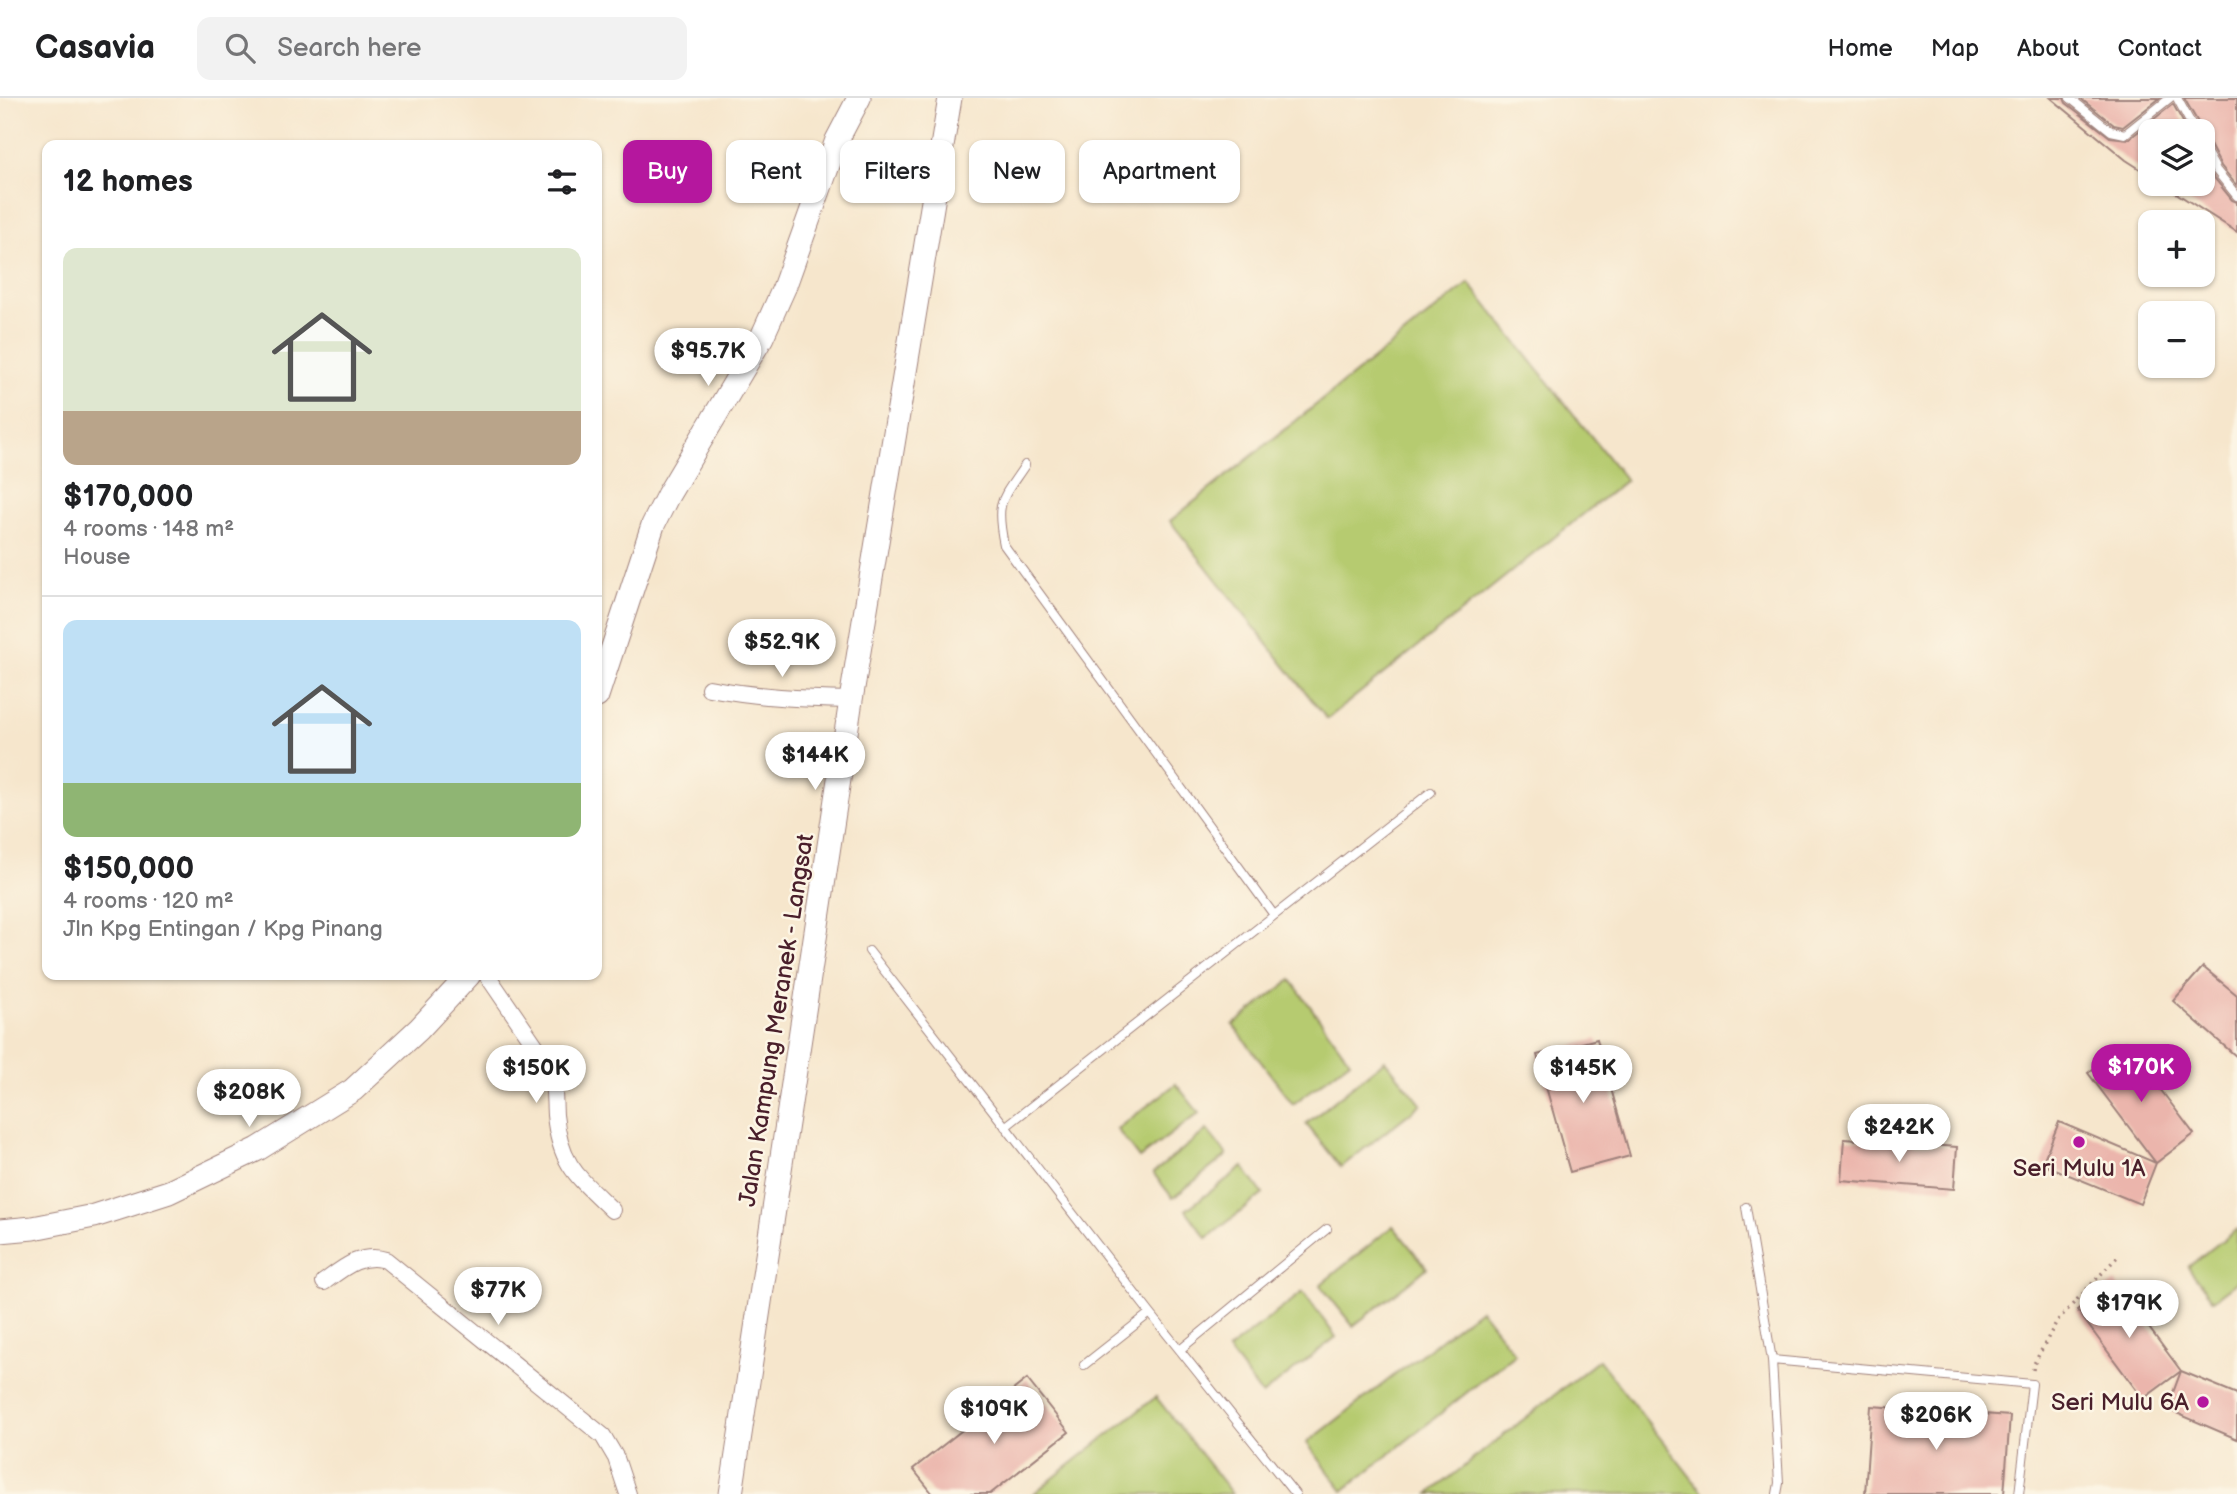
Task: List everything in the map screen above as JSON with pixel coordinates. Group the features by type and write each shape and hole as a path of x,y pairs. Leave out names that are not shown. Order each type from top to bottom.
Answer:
{"main road":[{"path":"602,681 653,525 762,337 784,288 837,140 859,98"},
{"name":"Jalan Kampung Meranek - Langsat","path":"733,1493 851,700 950,98"},
{"path":"0,1231 65,1223 119,1208 169,1192 258,1149 353,1090 419,1029 464,980"}],"street":[{"path":"709,688 789,698 851,700"},
{"path":"490,980 550,1067 557,1132 565,1158 576,1174 612,1210"},
{"path":"324,1282 346,1265 367,1258 379,1258 396,1267 603,1436 616,1458 628,1494"}],"lane":[{"path":"2070,98 2111,131 2125,134 2170,98"},
{"path":"2177,98 2188,119"},
{"path":"2215,168 2237,197"},
{"path":"1025,466 1001,502 999,520 1004,545 1274,915"},
{"path":"1005,1127 1431,792"},
{"path":"869,951 1150,1313 1295,1494"},
{"path":"1746,1207 1772,1360 1779,1483 1777,1494"},
{"path":"1181,1349 1327,1229"},
{"path":"1084,1365 1150,1313"},
{"path":"1772,1360 2032,1384 2019,1494"}],"path":[{"path":"2032,1384 2034,1364 2057,1321 2119,1255"}],"green space":[{"path":"1469,283 1626,480 1327,719 1170,521"},
{"path":"1291,980 1350,1061 1293,1104 1233,1025"},
{"path":"1385,1060 1421,1104 1341,1167 1306,1124"},
{"path":"1176,1084 1199,1113 1139,1158 1117,1129"},
{"path":"1207,1130 1227,1155 1173,1198 1153,1173"},
{"path":"1243,1167 1263,1194 1207,1238 1186,1210"},
{"path":"1393,1226 1427,1268 1353,1326 1320,1285"},
{"path":"2237,1229 2237,1282 2213,1300 2188,1267"},
{"path":"1303,1292 1336,1337 1262,1395 1228,1350"},
{"path":"1480,1309 1515,1354 1343,1491 1307,1443"},
{"path":"1599,1360 1704,1494 1429,1494"},
{"path":"1156,1397 1232,1494 1033,1494"}],"building":[{"path":"2051,98 2064,98 2066,103 2110,137 2129,139 2138,132 2138,168"},
{"path":"2080,98 2160,98 2123,127 2114,125"},
{"path":"2184,98 2237,98 2237,186 2215,154 2215,119 2196,119"},
{"path":"2173,104 2181,119 2154,119"},
{"path":"2215,179 2232,200 2237,202 2237,232 2215,218 2215,210 2203,210 2181,196 2215,196"},
{"path":"2203,967 2237,995 2237,1057 2173,1001"},
{"path":"1597,1039 1630,1156 1570,1172 1537,1055"},
{"path":"2126,1044 2194,1134 2156,1163 2088,1073"},
{"name":"Seri Mulu 1A","path":"2059,1122 2156,1163 2140,1204 2042,1164"},
{"path":"1844,1139 1957,1147 1954,1189 1841,1180"},
{"path":"2115,1282 2181,1371 2143,1399 2077,1310"},
{"name":"Seri Mulu 6A","path":"2181,1371 2237,1394 2237,1439 2167,1409"},
{"path":"1027,1379 1069,1432 990,1494 933,1494 913,1469"},
{"path":"1871,1406 2010,1416 2004,1494 1865,1494"}],"place":[{"name":"Seri Mulu 1A","path":"2079,1142"},
{"name":"Seri Mulu 6A","path":"2203,1402"}]}
